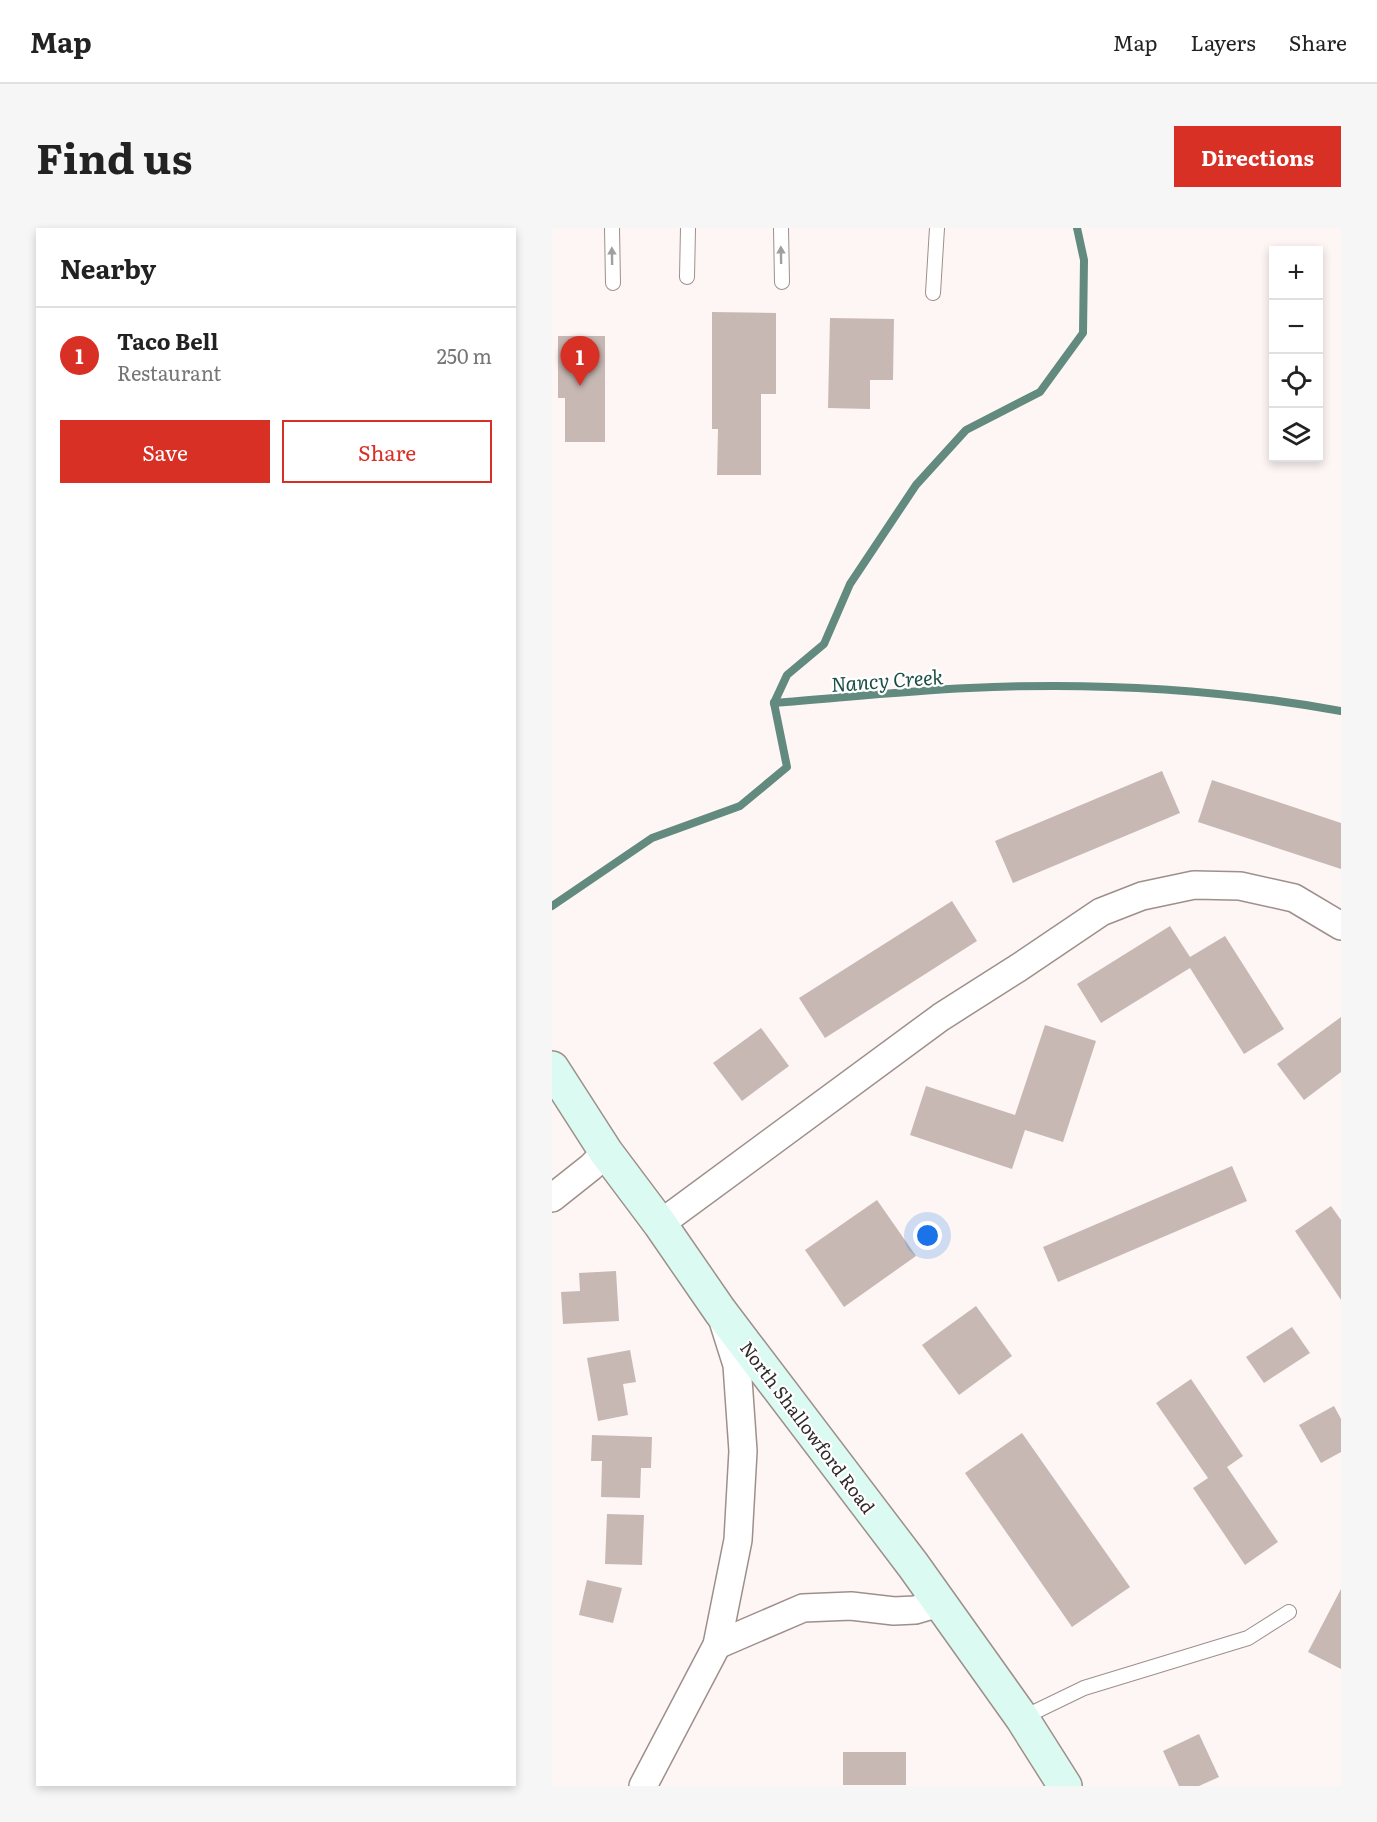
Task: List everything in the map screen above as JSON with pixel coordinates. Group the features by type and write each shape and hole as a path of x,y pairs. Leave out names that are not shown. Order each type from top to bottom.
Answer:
{"street":[{"path":"660,1224 941,1017 1101,912 1142,896 1194,885 1240,886 1294,898 1341,926"},
{"name":"North Shallowford Road","path":"552,1068 606,1152 660,1224 720,1311 939,1603 1022,1718 1065,1786"},
{"path":"552,1198 606,1152"},
{"path":"643,1786 717,1644 738,1540 743,1451 737,1365 720,1311"},
{"path":"717,1644 803,1608 850,1606 894,1611 915,1610 939,1603"}],"lane":[{"path":"612,228 613,283"},
{"path":"687,277 688,228"},
{"path":"781,228 782,282"},
{"path":"933,293 937,228"},
{"path":"1022,1718 1084,1688 1248,1638 1289,1612"}],"building":[{"path":"712,312 776,313 776,394 761,394 761,475 717,475 718,429 712,429"},
{"path":"830,318 894,319 893,380 870,380 870,409 828,408"},
{"path":"558,336 605,336 605,442 565,442 565,398 558,398"},
{"path":"1162,771 1180,813 1013,883 995,841"},
{"path":"1212,780 1341,823 1341,869 1198,822"},
{"path":"952,901 977,941 825,1038 799,998"},
{"path":"1170,926 1190,957 1225,936 1284,1029 1244,1054 1190,968 1101,1023 1077,984"},
{"path":"1341,1017 1341,1072 1304,1100 1277,1064"},
{"path":"1045,1025 1096,1041 1063,1142 1025,1130 1012,1169 910,1135 926,1086 1015,1115"},
{"path":"761,1028 789,1066 742,1101 713,1063"},
{"path":"1232,1166 1247,1201 1058,1282 1043,1247"},
{"path":"877,1200 916,1256 844,1307 805,1250"},
{"path":"1331,1206 1341,1220 1341,1300 1295,1231"},
{"path":"616,1271 619,1321 563,1324 561,1292 580,1291 579,1273"},
{"path":"976,1306 1012,1356 959,1395 922,1345"},
{"path":"1292,1327 1310,1353 1264,1383 1246,1357"},
{"path":"630,1350 636,1382 623,1384 628,1415 598,1421 587,1358"},
{"path":"1191,1379 1243,1456 1227,1467 1278,1542 1245,1565 1193,1488 1208,1478 1156,1403"},
{"path":"1334,1406 1341,1419 1341,1452 1321,1463 1299,1425"},
{"path":"1022,1433 1130,1587 1072,1627 965,1473"},
{"path":"592,1435 652,1437 651,1468 641,1468 640,1498 601,1497 602,1461 591,1461"},
{"path":"607,1514 644,1515 642,1565 605,1564"},
{"path":"587,1580 622,1588 613,1623 579,1615"},
{"path":"1341,1589 1341,1669 1308,1652"},
{"path":"1199,1734 1219,1777 1199,1786 1179,1786 1163,1751"},
{"path":"843,1752 906,1752 906,1785 843,1785"}],"waterway":[{"path":"774,703 787,675 824,644 850,584 916,485 966,430 1040,392 1083,333 1084,260 1077,228"},
{"name":"Nancy Creek","path":"774,703 945,689 1062,686 1202,692 1341,711"},
{"name":"Nancy Creek","path":"552,906 652,838 740,806 787,767 774,703"}],"place":[{"name":"Taco Bell","path":"580,386"}]}
